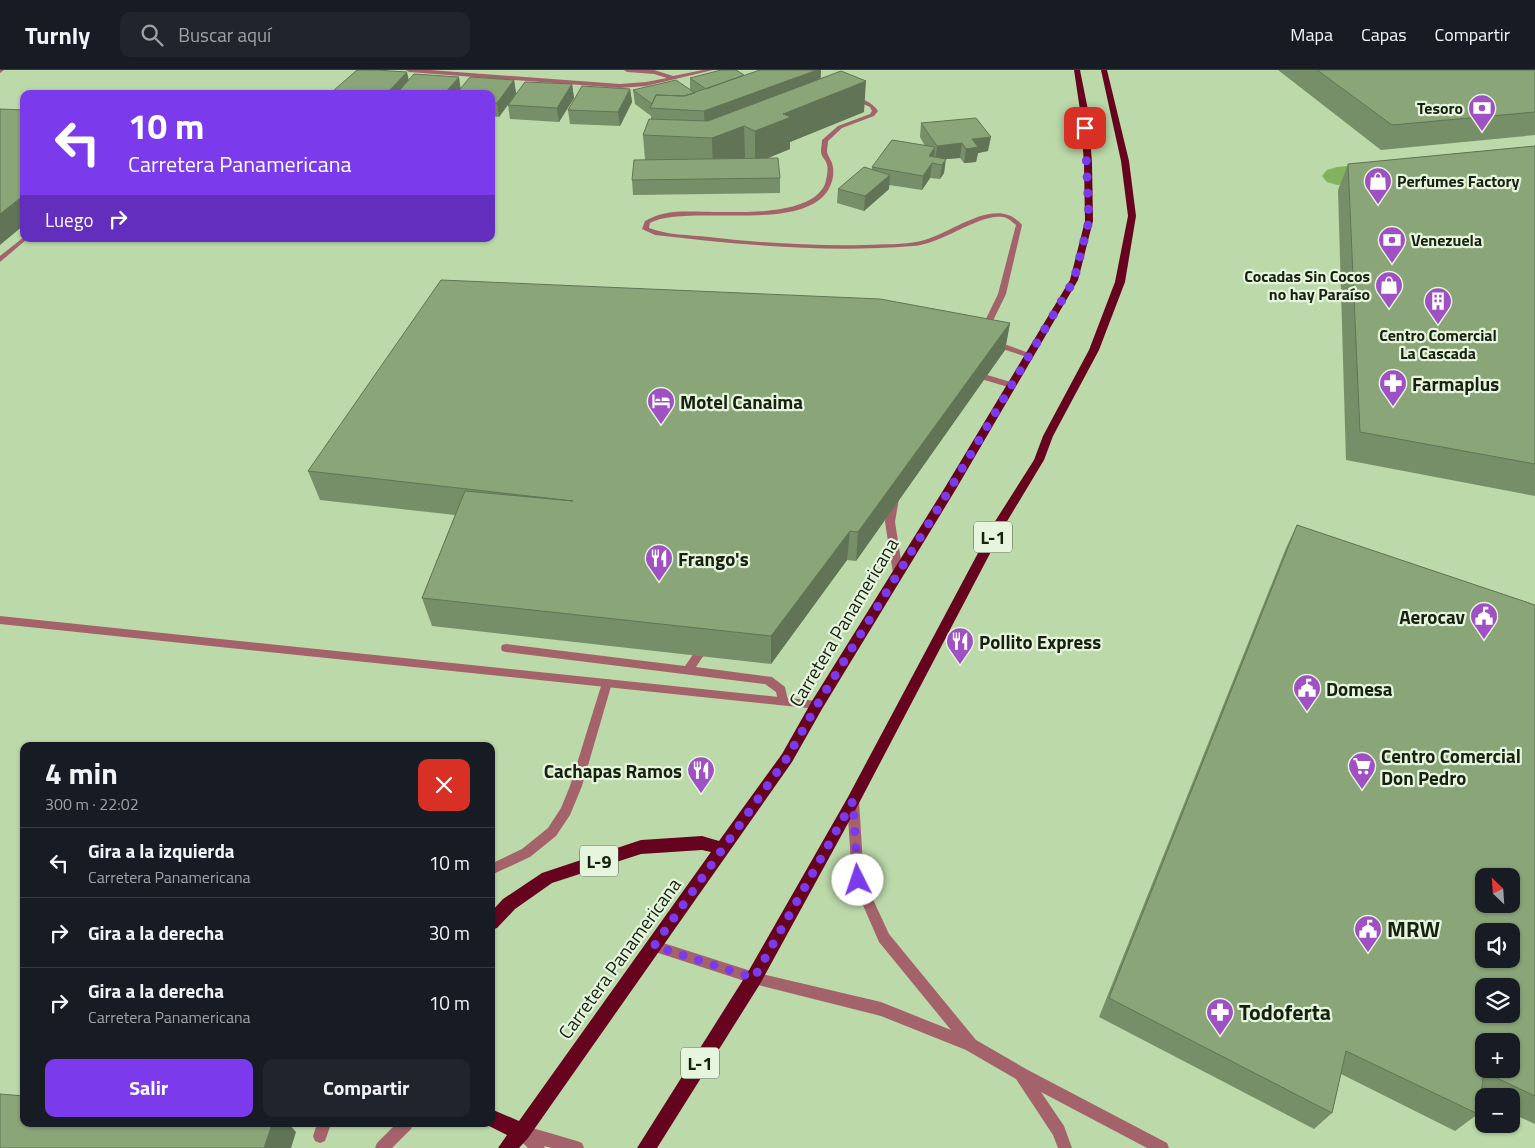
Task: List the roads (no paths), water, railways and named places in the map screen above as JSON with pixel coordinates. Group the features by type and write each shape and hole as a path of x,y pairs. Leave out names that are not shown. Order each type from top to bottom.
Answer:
{"main road":[{"name":"Carretera Panamericana","path":"507,1148 522,1132 787,758 817,705 1074,280 1089,221 1085,119 1077,70"},
{"name":"L-1","path":"646,1148 754,978 853,801 1000,523 1039,460 1048,436 1094,350 1120,282 1132,216 1125,161 1104,70"},
{"name":"L-9","path":"495,919 509,904 547,878 641,847 702,843 723,849"},
{"path":"495,1120 522,1132"}],"street":[{"path":"409,70 620,86 646,84 710,70"},
{"path":"627,70 654,72 672,77"},
{"path":"850,96 872,106 875,111 872,115 840,127 825,140 824,154 830,163 830,176 826,189 811,203 779,213 673,214 656,217 646,222 646,229 656,233 742,243 855,247 912,244 939,237 990,215 1007,216 1016,220 1020,225 1002,294 983,334 992,343 1030,355"},
{"path":"0,260 21,242"},
{"path":"960,378 968,373 1011,385"},
{"path":"898,486 892,503 890,522 898,573"},
{"path":"0,620 817,705"},
{"path":"688,670 710,638"},
{"path":"506,648 768,680 781,690 783,701"},
{"path":"495,868 526,853 552,832 566,810 576,786 607,683"},
{"path":"853,801 858,880 884,938 971,1045"},
{"path":"654,946 754,978 881,1009 971,1045 1021,1074 1162,1148"},
{"path":"1021,1074 1059,1131 1065,1148"},
{"path":"382,1148 403,1127"},
{"path":"522,1132 538,1148"},
{"path":"522,1132 577,1148"}],"waterway":[{"path":"1337,176 1535,156"}],"place":[{"name":"Tesoro","path":"1482,132"},
{"name":"Perfumes Factory","path":"1378,205"},
{"name":"Venezuela","path":"1392,264"},
{"name":"Cocadas Sin Cocos no hay Paraíso","path":"1389,309"},
{"name":"Centro Comercial La Cascada","path":"1438,325"},
{"name":"Farmaplus","path":"1393,407"},
{"name":"Motel Canaima","path":"661,425"},
{"name":"Frango's","path":"659,582"},
{"name":"Aerocav","path":"1484,640"},
{"name":"Pollito Express","path":"960,665"},
{"name":"Domesa","path":"1307,712"},
{"name":"Centro Comercial Don Pedro","path":"1362,790"},
{"name":"Cachapas Ramos","path":"701,794"},
{"name":"MRW","path":"1368,953"},
{"name":"Todoferta","path":"1220,1036"}]}
